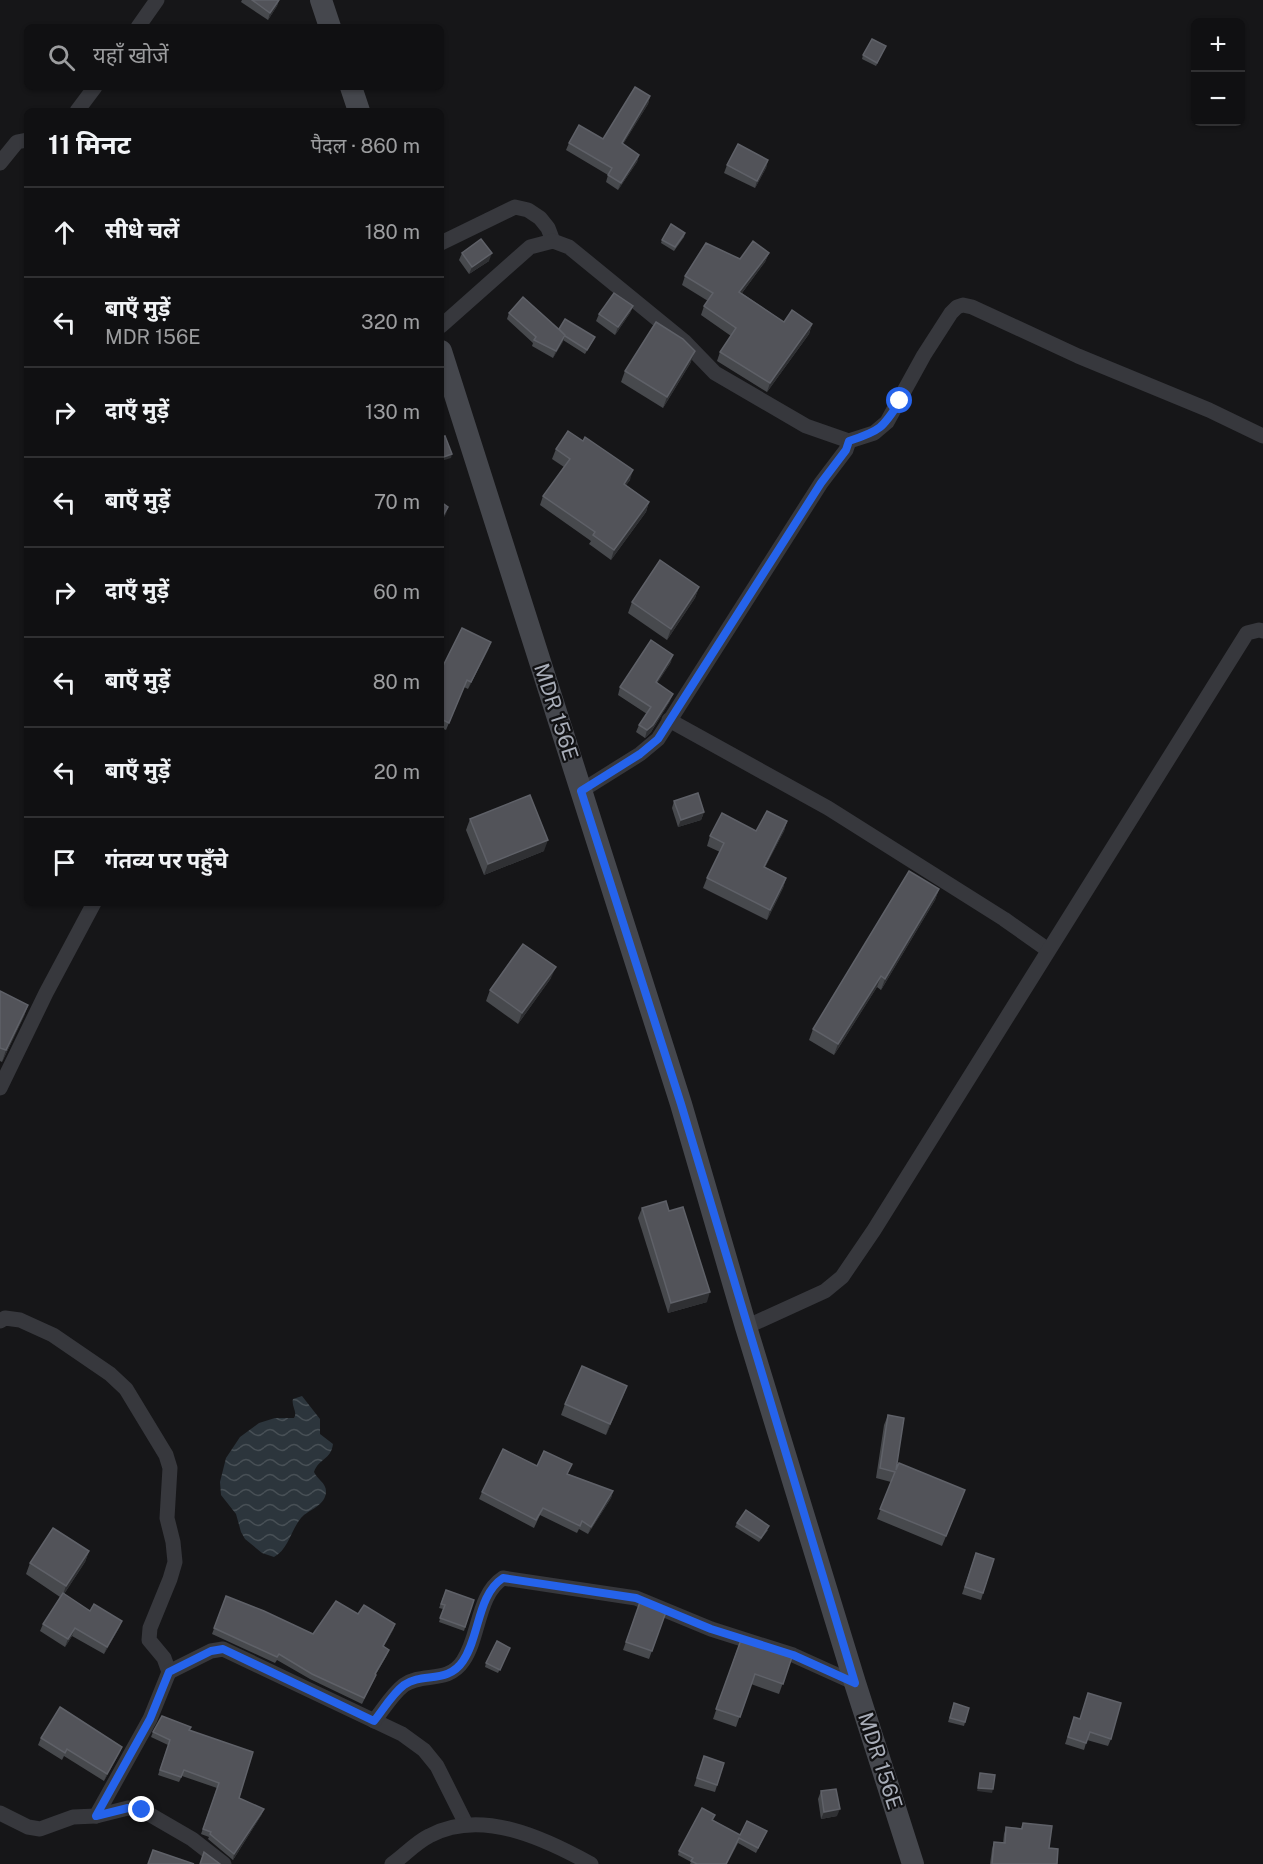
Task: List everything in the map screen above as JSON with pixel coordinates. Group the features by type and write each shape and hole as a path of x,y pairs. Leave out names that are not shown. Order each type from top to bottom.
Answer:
{"main road":[{"path":"321,0 329,24"},
{"path":"352,90 358,108"},
{"name":"MDR 156E","path":"444,360 677,1093 855,1683 914,1864"}],"street":[{"path":"140,24 157,0"},
{"path":"79,108 93,90"},
{"path":"0,163 17,141 24,140"},
{"path":"444,242 515,207 528,210 540,218 548,228 553,241"},
{"path":"444,323 530,247 553,241 569,247 684,341 715,373 806,426 849,441 874,433 887,422 924,355 951,313 963,305 1209,410 1263,436"},
{"path":"581,791 640,754 658,739 821,483 846,450 849,441"},
{"path":"746,1327 825,1291 842,1277 874,1230 1247,633 1263,631"},
{"path":"669,720 828,808 1004,919 1048,950"},
{"path":"0,1088 46,993 92,906"},
{"path":"0,1321 5,1318 20,1320 53,1335 110,1374 126,1389 166,1455 170,1468 167,1518 175,1562 150,1628 149,1640 164,1658 169,1672"},
{"path":"374,1721 404,1685 419,1679 444,1677 462,1663 475,1638 484,1603 494,1584 503,1578 636,1598 711,1629 793,1655 855,1683"},
{"path":"96,1816 150,1719 169,1672 211,1651 223,1649 402,1734 424,1749 437,1766 466,1824"},
{"path":"0,1813 28,1827 40,1829 73,1817 96,1816 128,1808 142,1810 192,1839 224,1864"},
{"path":"392,1864 429,1835 466,1824 491,1825 532,1837 591,1864"}],"water":[{"path":"302,1396 320,1419 320,1434 333,1444 330,1453 314,1472 325,1486 326,1491 320,1504 301,1518 283,1550 274,1557 262,1553 245,1539 236,1514 221,1495 220,1482 226,1458 240,1437 259,1423 275,1418 294,1418 293,1399"}],"building":[{"path":"252,0 279,0 270,13"},
{"path":"872,39 886,46 877,63 863,55"},
{"path":"635,87 650,96 622,143 639,155 621,183 608,175 612,168 569,143 579,125 603,139"},
{"path":"738,144 768,160 757,181 727,165"},
{"path":"671,224 685,233 675,247 662,240"},
{"path":"481,239 492,253 472,267 462,253"},
{"path":"753,241 769,253 739,292 784,322 792,310 812,324 770,383 720,352 736,328 704,306 713,293 685,276 706,243 740,259"},
{"path":"614,293 633,306 618,327 599,314"},
{"path":"523,297 565,335 556,351 534,340 536,337 509,313"},
{"path":"565,319 595,337 587,350 565,336 559,329"},
{"path":"656,322 683,339 695,351 667,397 625,371"},
{"path":"568,431 583,441 585,437 633,470 624,484 649,502 614,550 593,535 595,532 543,496 570,459 556,449"},
{"path":"444,436 452,454 444,457"},
{"path":"660,560 699,587 671,629 632,602"},
{"path":"462,628 491,642 471,682 467,680 449,723 444,720 444,664"},
{"path":"651,640 673,655 656,682 673,694 653,725 647,730 639,725 651,707 620,687"},
{"path":"698,793 704,812 681,820 674,801"},
{"path":"530,795 548,840 488,864 470,819"},
{"path":"767,811 787,821 764,867 786,878 770,910 707,878 724,843 710,836 722,813 756,831"},
{"path":"909,871 939,889 885,979 881,976 838,1044 813,1029"},
{"path":"523,944 556,967 522,1013 490,990"},
{"path":"0,991 28,1005 6,1050 0,1048"},
{"path":"666,1201 669,1211 683,1207 710,1292 671,1303 642,1208"},
{"path":"582,1366 627,1386 610,1424 565,1404"},
{"path":"888,1415 904,1418 896,1470 899,1463 965,1490 946,1536 880,1509 895,1472 880,1468"},
{"path":"503,1449 537,1466 544,1451 572,1464 567,1474 613,1491 591,1527 582,1521 580,1526 543,1508 536,1520 482,1492"},
{"path":"746,1510 769,1526 761,1538 737,1523"},
{"path":"53,1528 89,1551 66,1586 30,1563"},
{"path":"976,1553 994,1559 983,1593 965,1587"},
{"path":"446,1590 474,1600 465,1627 440,1618 445,1605 441,1604"},
{"path":"63,1593 90,1611 94,1604 122,1621 107,1647 75,1628 68,1639 43,1624"},
{"path":"226,1596 313,1634 336,1601 358,1614 364,1605 395,1624 383,1646 389,1650 364,1698 312,1674 279,1654 277,1657 214,1628"},
{"path":"640,1602 666,1612 652,1651 626,1642"},
{"path":"741,1640 792,1657 783,1684 755,1674 740,1717 716,1709"},
{"path":"497,1641 510,1648 500,1670 486,1663"},
{"path":"1088,1693 1121,1703 1111,1739 1090,1732 1086,1743 1068,1737 1074,1717 1080,1719"},
{"path":"954,1703 969,1708 965,1722 950,1718"},
{"path":"60,1707 122,1747 107,1774 67,1749 65,1753 41,1738"},
{"path":"162,1716 191,1727 189,1730 253,1752 239,1798 264,1809 234,1854 210,1834 211,1832 203,1829 219,1783 184,1770 181,1777 160,1770 170,1740 153,1732"},
{"path":"704,1756 724,1763 717,1785 697,1778"},
{"path":"980,1773 995,1775 993,1789 978,1788"},
{"path":"836,1789 840,1809 824,1812 821,1791"},
{"path":"702,1808 715,1815 712,1820 740,1835 747,1821 767,1831 758,1848 739,1838 726,1864 697,1864 691,1861 693,1858 679,1851"},
{"path":"1023,1823 1052,1826 1049,1848 1058,1849 1057,1864 992,1864 994,1842 1005,1843 1006,1827 1022,1829"},
{"path":"153,1850 194,1864 148,1864"},
{"path":"204,1852 220,1864 200,1864"}],"route":[{"path":"142,1810 128,1808 96,1816 150,1719 169,1672 211,1651 223,1649 374,1721 404,1685 419,1679 444,1677 462,1663 475,1638 484,1603 494,1584 503,1578 636,1598 711,1629 793,1655 855,1683 746,1327 681,1104 581,791 640,754 658,739 821,483 846,450 849,441 874,433 887,422 900,401"}]}
